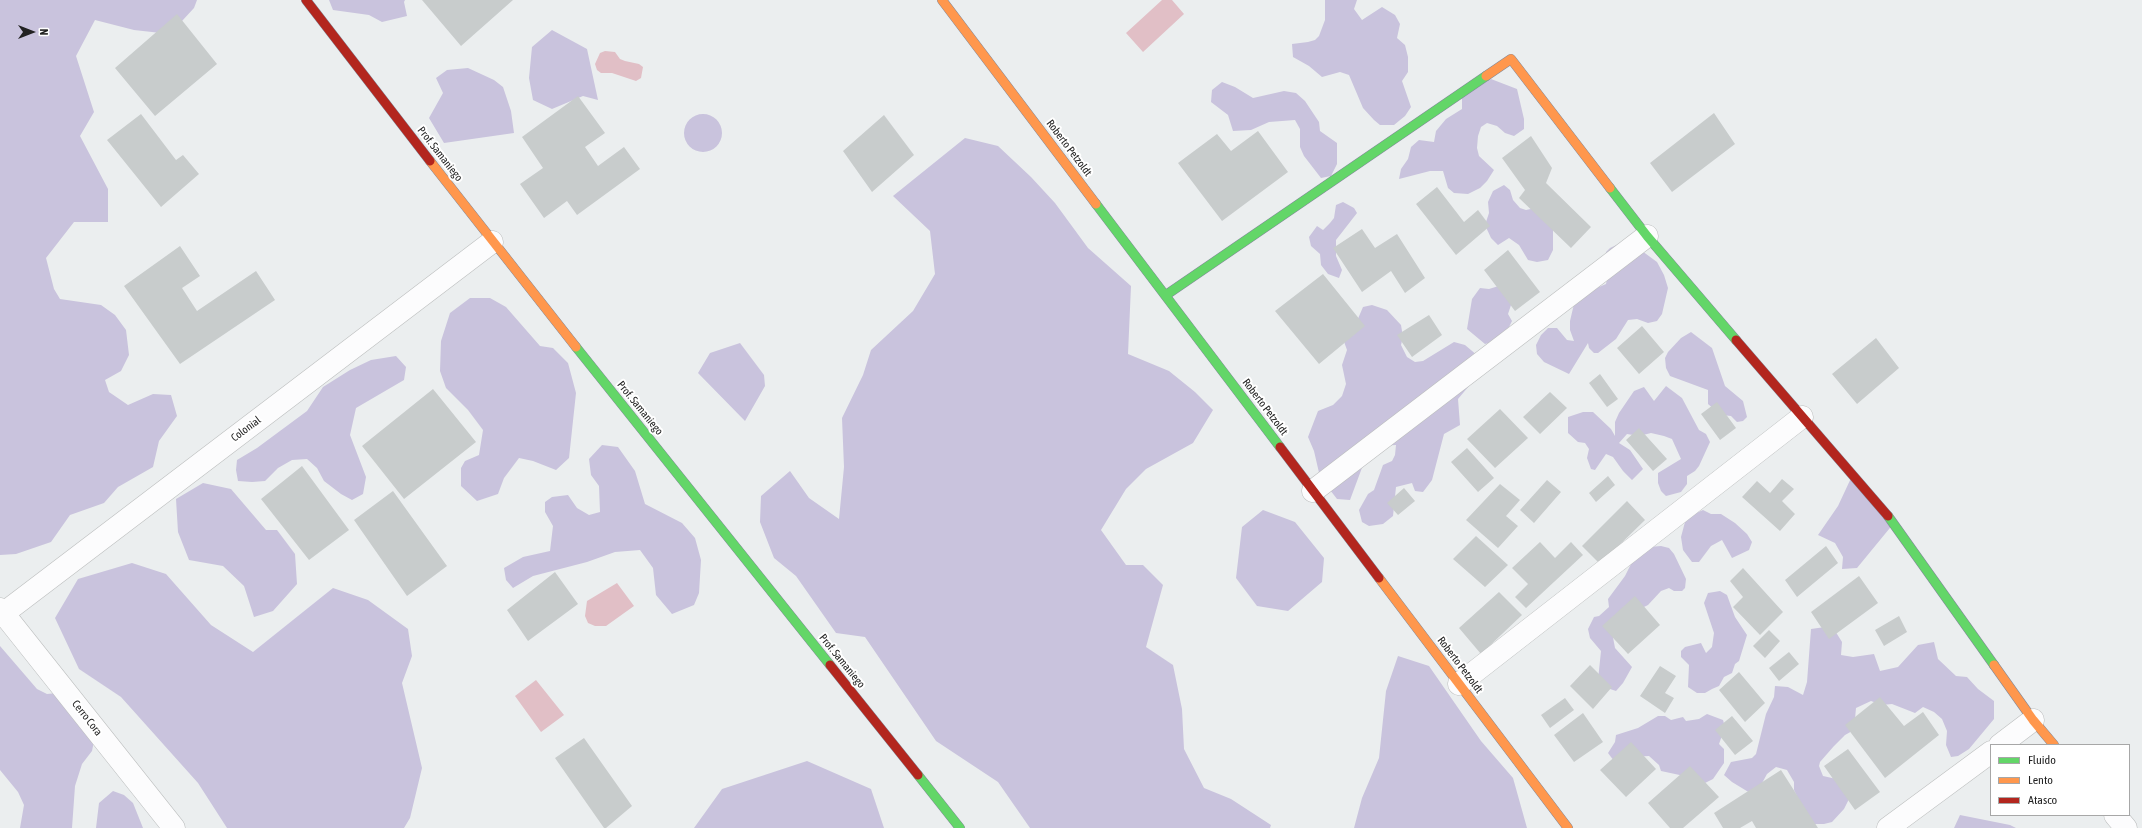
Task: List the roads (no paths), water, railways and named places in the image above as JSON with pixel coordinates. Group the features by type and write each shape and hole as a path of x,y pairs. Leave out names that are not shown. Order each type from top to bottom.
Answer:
{"street":[{"name":"Prof. Samaniego","path":"306,0 492,242 960,828"},
{"name":"Roberto Petzoldt","path":"942,0 1568,828"},
{"path":"1166,295 1511,58 1646,236 1894,523 2033,720 2053,744"},
{"path":"1313,490 1646,236"},
{"name":"Colonial","path":"1,613 492,242"},
{"path":"1460,684 1802,417"},
{"name":"Cerro Cora","path":"1,613 174,828"},
{"path":"2001,744 2033,720"},
{"path":"1888,828 1990,753"},
{"path":"2116,816 2126,828"}]}
